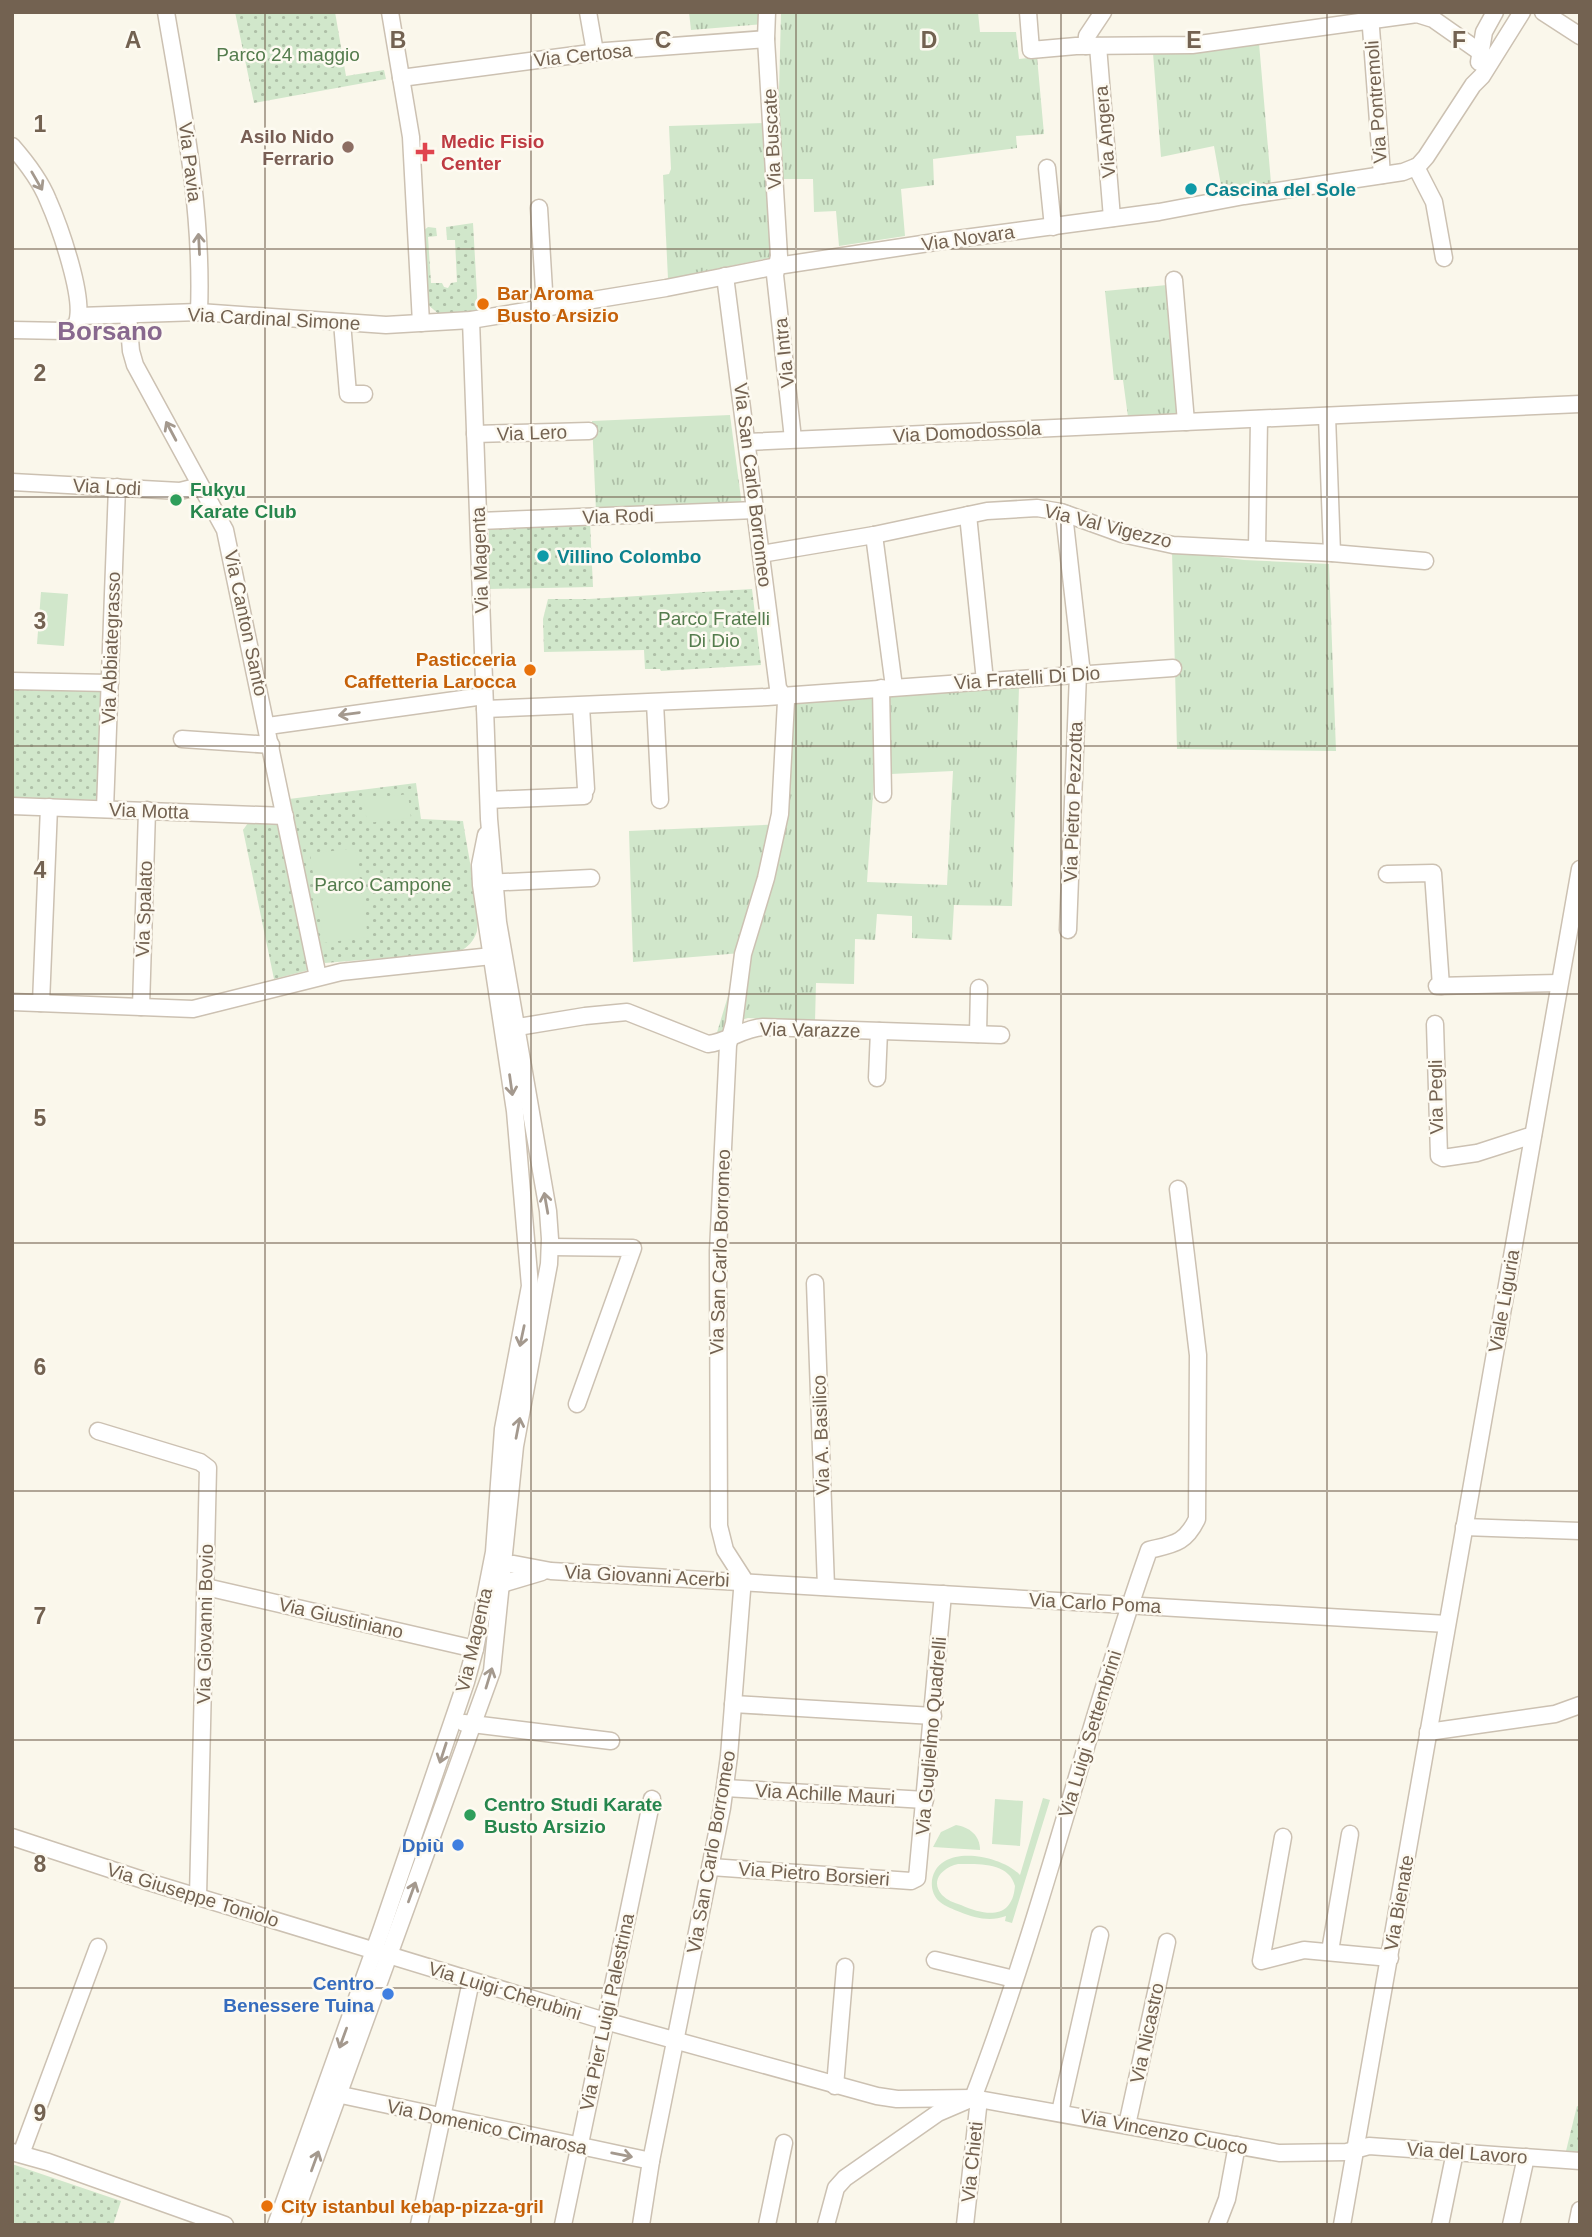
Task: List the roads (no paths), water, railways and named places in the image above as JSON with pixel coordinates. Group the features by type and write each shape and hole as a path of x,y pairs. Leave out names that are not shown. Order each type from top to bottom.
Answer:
{"street":[{"name":"Via Pavia","path":"166,12 193,180 200,245 199,312"},
{"path":"390,12 411,137 421,323"},
{"path":"588,12 595,52"},
{"name":"Via Buscate","path":"768,12 766,39 779,256 777,266"},
{"path":"1028,12 1031,50 1092,46 1198,45 1417,13 1498,48"},
{"path":"1092,46 1089,33 1103,12"},
{"path":"1474,85 1482,41 1495,12"},
{"path":"1444,258 1434,202 1416,167 1430,152 1482,76 1522,12"},
{"path":"1543,12 1580,36"},
{"name":"Via Pontremoli","path":"1371,28 1382,176"},
{"name":"Via Certosa","path":"401,78 595,52 766,39"},
{"name":"Via Angera","path":"1092,46 1112,218"},
{"path":"12,146 28,165 48,200 69,258 79,316 76,325 67,330 12,330"},
{"name":"Via Novara","path":"421,323 471,320 777,266 1112,218 1382,176 1416,167"},
{"path":"1046,168 1053,226"},
{"path":"539,208 545,307"},
{"name":"Via Intra","path":"777,266 775,275 793,439"},
{"name":"Via San Carlo Borromeo","path":"641,2225 651,2161 725,1788 733,1704 743,1582 742,1573 723,1546 719,1526 718,1251 728,1045 732,1036 743,954 766,878 780,814 786,702 778,688 725,276"},
{"path":"1174,280 1186,422"},
{"name":"Via Cardinal Simone","path":"79,316 199,312 386,325 421,323"},
{"name":"Via Canton Santo","path":"128,315 133,359 225,530 268,726 318,977"},
{"name":"Via Magenta","path":"381,1953 473,1724 493,1666 496,1533 504,1423 551,1247 548,1211 509,1029 487,883 489,800 471,320"},
{"path":"342,322 348,394 364,394"},
{"name":"Via Domodossola","path":"747,442 1580,404"},
{"path":"1327,415 1332,553"},
{"path":"1257,549 1259,419"},
{"name":"Via Lero","path":"475,434 589,431"},
{"name":"Via Lodi","path":"12,482 180,491 200,486"},
{"name":"Via Abbiategrasso","path":"105,809 117,487"},
{"name":"Via Val Vigezzo","path":"761,554 874,535 968,515 1028,508 1051,509 1116,533 1173,545 1425,561"},
{"name":"Via Rodi","path":"479,522 756,510"},
{"name":"Via Pietro Pezzotta","path":"1066,514 1080,674 1068,930"},
{"path":"968,515 985,681"},
{"path":"874,535 888,687 883,794"},
{"name":"Via Fratelli Di Dio","path":"268,726 485,703 581,706 655,703 1173,668"},
{"path":"12,681 110,683"},
{"path":"655,703 660,800"},
{"path":"489,800 585,792 581,706"},
{"path":"182,739 271,745"},
{"name":"Via Motta","path":"12,806 285,816"},
{"path":"41,1003 48,807"},
{"name":"Via Spalato","path":"141,1007 147,810"},
{"name":"Viale Liguria","path":"1428,1732 1580,869"},
{"path":"1387,874 1433,873 1439,986 1559,983"},
{"path":"487,883 590,878"},
{"path":"12,1002 198,1008 345,971 498,956"},
{"path":"978,1034 979,988"},
{"name":"Via Varazze","path":"509,1029 627,1012 702,1042 715,1043 748,1029 763,1027 1001,1035"},
{"name":"Via Pegli","path":"1435,1024 1439,1156 1443,1158 1471,1154 1533,1135"},
{"name":"Via Magenta","path":"509,1029 528,1243 536,1302"},
{"name":"Via Varazze","path":"877,1078 879,1031"},
{"name":"Via Luigi Settembrini","path":"976,2099 1129,1605 1149,1550 1181,1541 1197,1519 1198,1355 1178,1189"},
{"path":"551,1247 633,1248 577,1404"},
{"name":"Via A. Basilico","path":"815,1283 826,1587"},
{"name":"Via Giovanni Bovio","path":"98,1431 200,1462 208,1468 198,1897"},
{"path":"1464,1527 1580,1531"},
{"name":"Via Giovanni Acerbi","path":"496,1574 514,1564 551,1571 743,1582"},
{"name":"Via Magenta","path":"291,2225 332,2093 381,1953 454,1720 496,1574"},
{"name":"Via Carlo Poma","path":"743,1582 1447,1624"},
{"name":"Via Giustiniano","path":"206,1587 475,1649"},
{"name":"Via Guglielmo Quadrelli","path":"918,1878 943,1594"},
{"path":"733,1704 933,1716"},
{"path":"1428,1732 1555,1714 1580,1705"},
{"path":"454,1720 611,1741"},
{"name":"Via Bienate","path":"1342,2225 1428,1732"},
{"name":"Via Achille Mauri","path":"725,1788 925,1800"},
{"name":"Via Pier Luigi Palestrina","path":"563,2225 652,1799"},
{"path":"1330,1951 1350,1835"},
{"name":"Via Giuseppe Toniolo","path":"12,1837 381,1953"},
{"path":"1283,1837 1261,1961 1296,1951 1330,1951 1390,1958"},
{"name":"Via Pietro Borsieri","path":"711,1867 911,1881 918,1878"},
{"path":"1059,2112 1100,1935"},
{"name":"Via Nicastro","path":"1127,2125 1167,1942"},
{"path":"98,1947 16,2153 225,2225"},
{"name":"Via Luigi Cherubini","path":"381,1953 676,2042 835,2086"},
{"path":"935,1960 1014,1979"},
{"path":"835,2086 845,1967"},
{"path":"419,2225 471,1981"},
{"name":"Via Vincenzo Cuoco","path":"835,2086 897,2099 976,2099 1291,2154 1355,2150"},
{"name":"Via Magenta","path":"276,2225 332,2093"},
{"name":"Via Domenico Cimarosa","path":"332,2093 651,2161"},
{"path":"897,2099 909,2109 914,2130"},
{"path":"826,2225 834,2194 841,2180 937,2113 976,2099"},
{"name":"Via Chieti","path":"965,2225 976,2099"},
{"path":"767,2225 784,2143"},
{"path":"1217,2225 1227,2199 1237,2145"},
{"name":"Via del Lavoro","path":"1355,2150 1369,2146 1580,2161"},
{"path":"1440,2225 1455,2152"},
{"path":"1511,2225 1526,2157"},
{"path":"1577,2225 1580,2210"}],"place":[{"name":"Asilo Nido Ferrario","path":"348,147"},
{"name":"Medic Fisio Center","path":"425,152"},
{"name":"Cascina del Sole","path":"1191,189"},
{"name":"Bar Aroma Busto Arsizio","path":"483,304"},
{"name":"Fukyu Karate Club","path":"176,500"},
{"name":"Villino Colombo","path":"543,556"},
{"name":"Pasticceria Caffetteria Larocca","path":"530,670"},
{"name":"Centro Studi Karate Busto Arsizio","path":"470,1815"},
{"name":"Dpiù","path":"458,1845"},
{"name":"Centro Benessere Tuina","path":"388,1994"},
{"name":"City istanbul kebap-pizza-gril","path":"267,2206"}],"district":[{"name":"Borsano","path":"110,331"}],"park label":[{"name":"Parco 24 maggio","path":"288,54"},
{"name":"Parco Fratelli Di Dio","path":"714,629"},
{"name":"Parco Campone","path":"383,884"}]}
